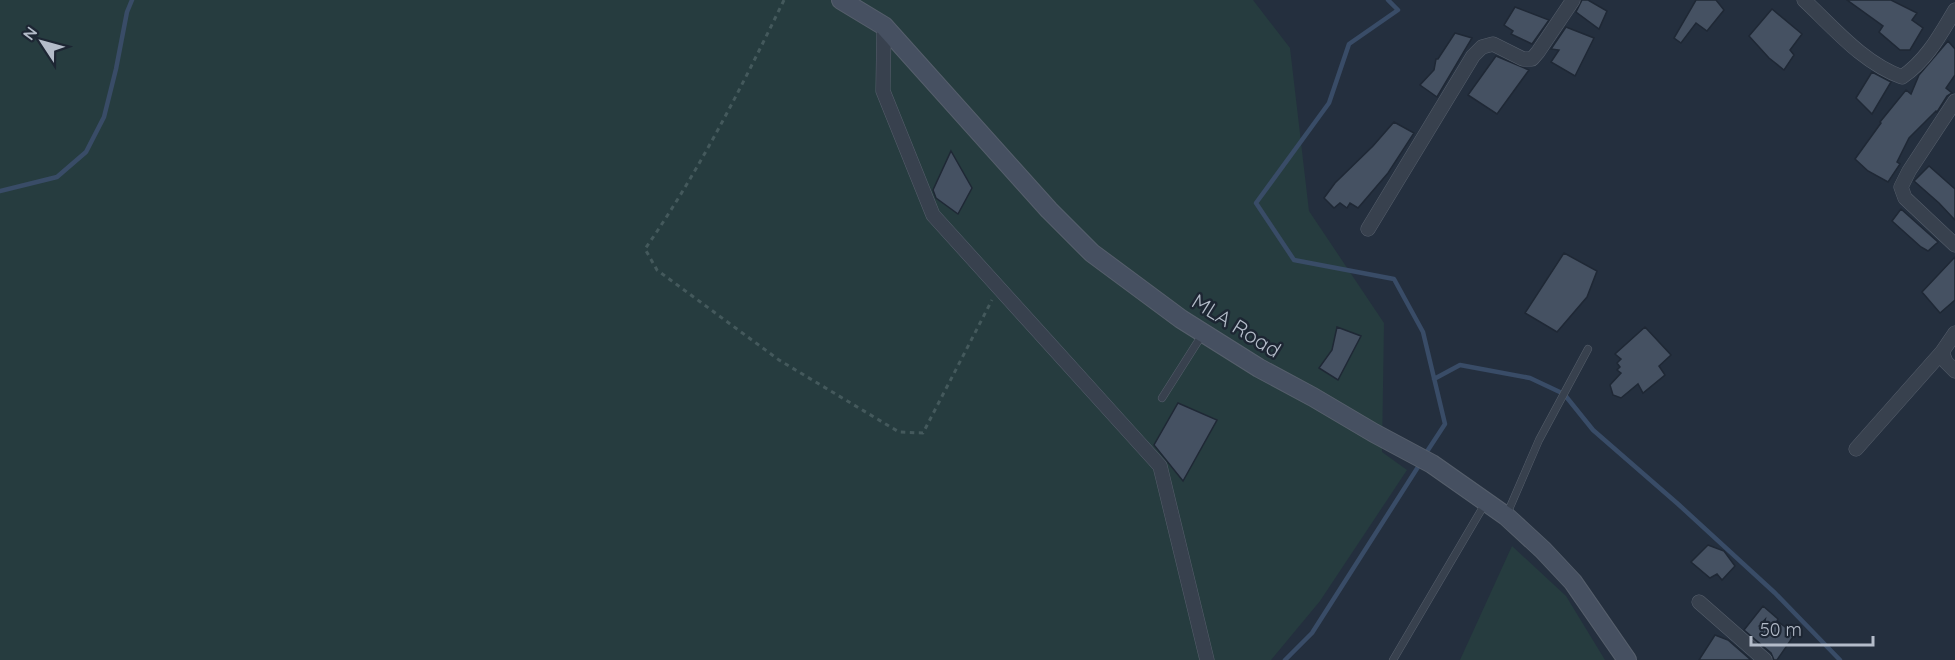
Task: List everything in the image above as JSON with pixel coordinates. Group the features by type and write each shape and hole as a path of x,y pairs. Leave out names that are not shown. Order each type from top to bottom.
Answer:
{"street":[{"name":"MLA Road","path":"841,0 884,27 1049,210 1092,253 1203,333 1259,368 1432,464 1506,516 1573,582 1627,660"},
{"path":"1368,230 1473,56 1482,47 1493,44 1523,59 1532,59 1573,0"},
{"path":"1804,0 1863,55 1889,72 1902,77 1912,70 1931,49 1955,10"},
{"path":"884,27 883,91 933,215 1160,466 1207,660"},
{"path":"1955,101 1901,187 1905,198 1955,245"},
{"path":"1856,449 1942,352 1955,333"},
{"path":"1942,352 1946,362 1955,371"},
{"path":"1699,602 1765,660"}],"lane":[{"path":"1162,399 1203,333"},
{"path":"1506,516 1539,440 1588,349"},
{"path":"1394,660 1486,502"}],"path":[{"path":"784,0 726,118 645,249 657,270 779,360 899,432 923,433 998,287"}],"green space":[{"path":"0,0 1253,0 1290,48 1309,211 1384,323 1382,452 1407,470 1320,601 1271,660 0,660"},
{"path":"1512,546 1566,596 1605,660 1460,660"}],"building":[{"path":"1582,0 1588,0 1607,11 1599,29 1576,12"},
{"path":"1696,0 1716,0 1724,10 1707,31 1696,23 1681,43 1674,38"},
{"path":"1847,0 1891,0 1917,13 1912,20 1923,28 1910,50 1900,50 1879,32 1883,26"},
{"path":"1515,7 1549,20 1532,44 1511,34 1513,31 1504,25"},
{"path":"1772,9 1802,34 1790,50 1794,55 1784,70 1769,58 1749,36"},
{"path":"1566,27 1594,38 1575,76 1551,62 1559,50 1551,49"},
{"path":"1455,33 1472,38 1437,97 1420,85 1434,70 1436,59"},
{"path":"1948,41 1955,49 1955,75 1946,88 1952,93 1947,96 1937,112 1909,138 1897,162 1900,164 1888,182 1868,171 1855,159 1880,122 1906,90 1911,94 1919,75"},
{"path":"1496,56 1529,70 1497,114 1468,95"},
{"path":"1872,72 1891,82 1872,114 1856,98"},
{"path":"1394,122 1414,133 1388,173 1358,208 1350,203 1347,208 1340,203 1334,208 1324,198 1335,183"},
{"path":"951,151 972,188 958,214 936,198 933,190"},
{"path":"1929,166 1955,189 1955,220 1914,181"},
{"path":"1901,209 1938,242 1928,251 1892,221"},
{"path":"1564,253 1597,271 1587,297 1557,332 1525,313"},
{"path":"1955,257 1955,300 1940,313 1922,292"},
{"path":"1337,327 1361,336 1338,380 1319,368 1332,350"},
{"path":"1645,327 1671,355 1659,366 1665,375 1643,393 1638,384 1621,398 1613,395 1610,385 1621,373 1617,370 1620,367 1617,363 1621,359 1615,354"},
{"path":"1178,403 1217,420 1183,481 1154,445"},
{"path":"1708,545 1724,551 1735,566 1722,580 1717,574 1710,578 1691,562"},
{"path":"1763,606 1778,619 1777,621 1795,634 1777,660 1774,660 1771,653 1744,630"},
{"path":"1715,635 1728,640 1751,660 1699,660"}],"waterway":[{"path":"0,191 57,177 86,152 104,117 127,12 132,0"},
{"path":"1388,0 1398,10 1349,44 1329,103 1256,203 1294,260 1394,279 1423,332 1445,424 1428,450"},
{"path":"1434,379 1460,365 1530,378 1564,394 1593,430 1775,593 1840,660"},
{"path":"1285,660 1312,633 1418,467"}]}
